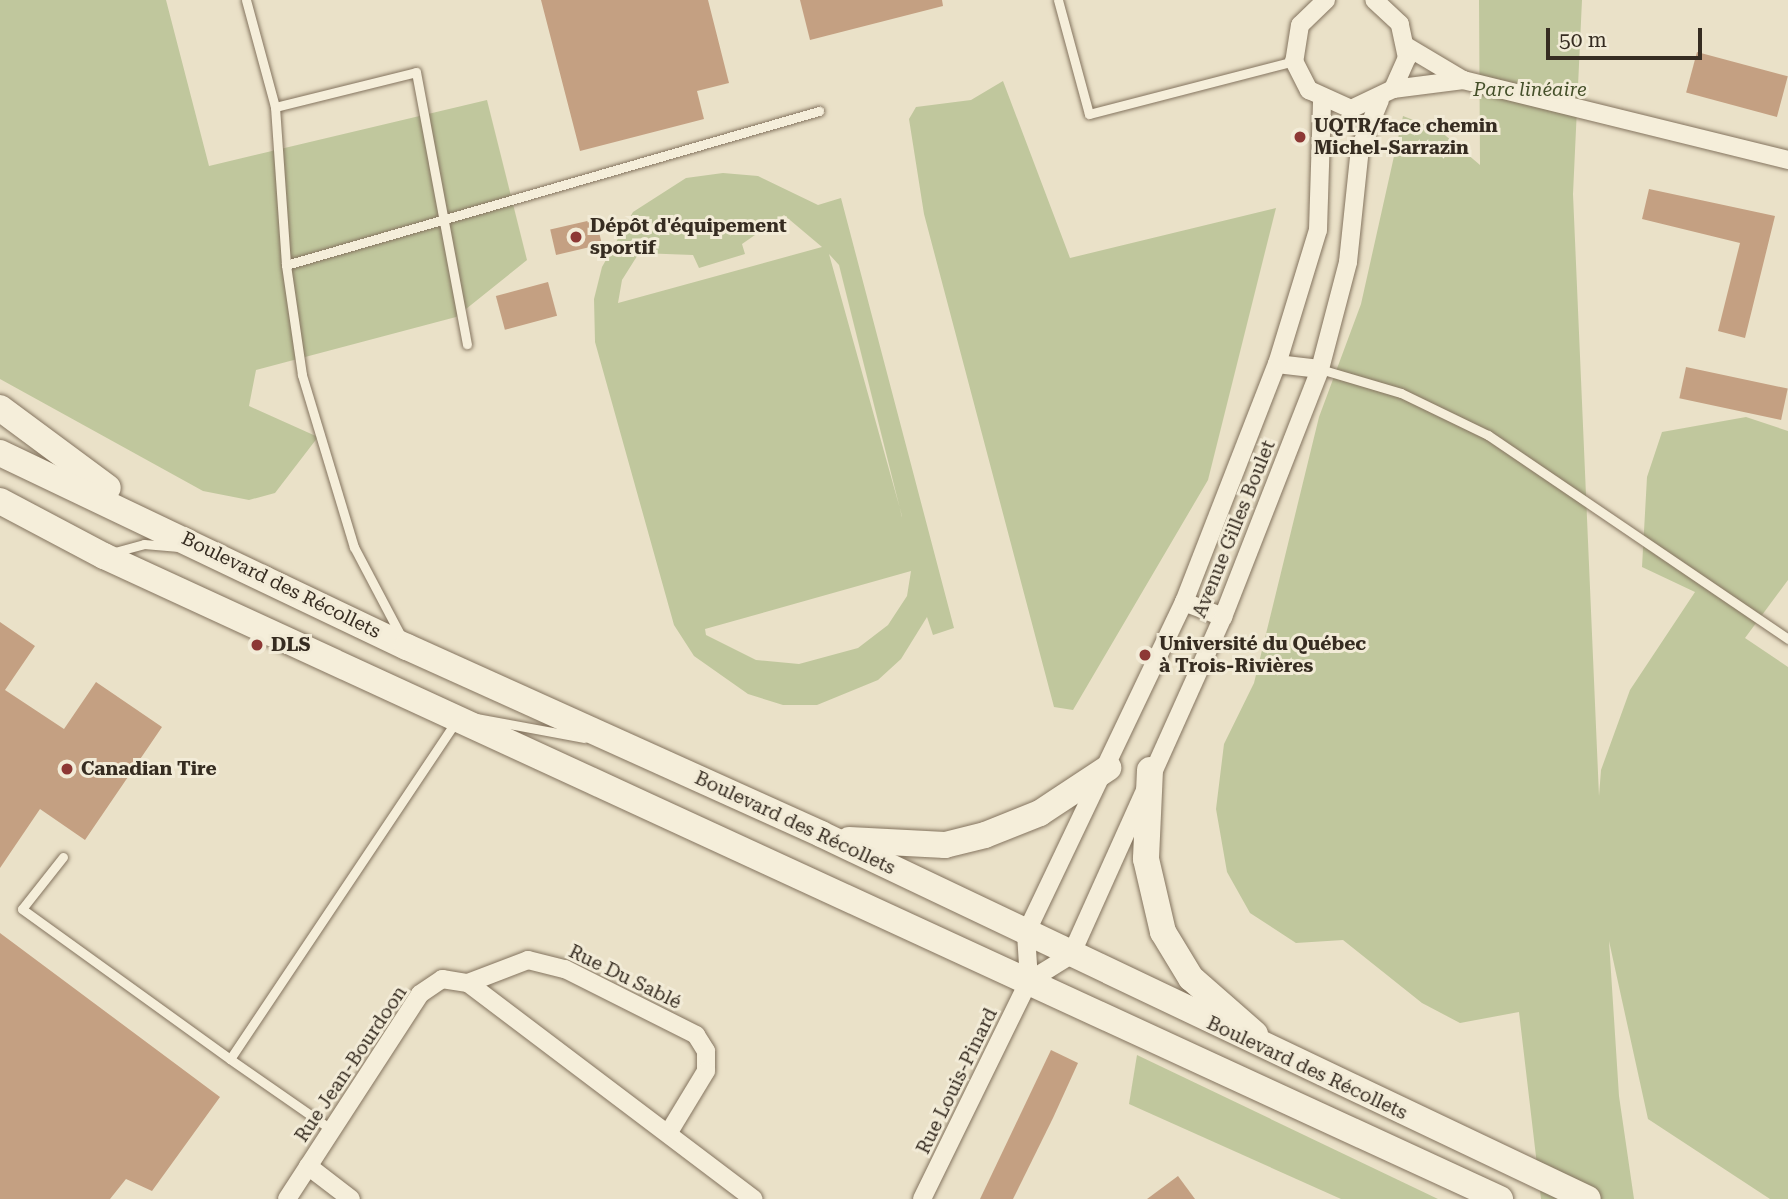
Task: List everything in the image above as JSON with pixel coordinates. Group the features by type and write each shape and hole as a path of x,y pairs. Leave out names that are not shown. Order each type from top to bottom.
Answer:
{"main road":[{"path":"0,408 174,532"},
{"name":"Boulevard des Récollets","path":"0,453 212,550 407,647 821,834 1286,1059 1588,1199"},
{"name":"Boulevard des Récollets","path":"0,501 104,556 1500,1199"},
{"path":"821,834 862,843 958,842 1040,813 1108,768"},
{"path":"1150,770 1146,859 1163,932 1191,978 1286,1059"}],"street":[{"path":"1326,0 1300,25 1294,61 1304,84 1322,101 1351,109 1386,95 1464,80"},
{"path":"1375,0 1400,24 1406,46 1464,80 1788,160"},
{"name":"Avenue Gilles Boulet","path":"1071,955 1150,770 1223,617 1320,369 1348,262 1360,148 1406,46"},
{"name":"Avenue Gilles Boulet","path":"1026,933 1108,768 1184,602 1277,364 1318,230 1322,101"},
{"path":"1277,364 1320,369"},
{"path":"1184,602 1223,617"},
{"name":"Rue Louis-Pinard","path":"922,1199 1029,981 1026,933"},
{"path":"1029,981 1071,955"},
{"name":"Rue Du Sablé","path":"468,983 528,960 553,966 696,1035 706,1051 706,1071 669,1132"},
{"name":"Rue Jean-Bourdoon","path":"287,1199 420,994 442,979 468,983"},
{"path":"468,983 669,1132 754,1199"},
{"path":"308,1166 351,1199"}],"lane":[{"path":"246,0 275,107 286,265 318,437 354,547 407,647"},
{"path":"1058,0 1089,114 1294,61"},
{"path":"275,107 416,72 467,344"},
{"path":"286,265 818,111"},
{"path":"1320,369 1401,393 1488,435 1787,636"},
{"path":"104,556 144,544 212,550"},
{"path":"230,1059 458,719 492,716 558,736 614,740"},
{"path":"63,857 22,909 332,1130"}],"green space":[{"path":"0,0 166,0 209,166 487,100 527,260 456,317 256,370 249,406 318,437 275,493 249,500 203,491 0,379"},
{"name":"Parc linéaire","path":"1479,0 1582,0 1573,194 1599,796 1601,770 1630,690 1695,592 1642,567 1647,477 1662,432 1746,417 1788,431 1788,580 1745,638 1788,667 1788,1199 1770,1199 1648,1119 1609,941 1619,1096 1634,1199 1541,1199 1519,1012 1460,1023 1422,1003 1343,940 1296,943 1250,913 1227,872 1216,809 1224,744 1254,683 1319,417 1361,304 1403,116 1439,130 1480,165"},
{"path":"1003,81 1070,258 1276,208 1208,480 1073,710 1054,707 924,214 909,119 916,107 971,100"},
{"path":"723,173 758,176 818,205 841,198 954,628 933,635 927,617 901,659 878,680 817,705 783,705 748,694 694,656 674,625 595,342 594,299 602,267 633,212 686,178","holes":["784,215 822,247 618,303 622,280 639,253 693,255 699,268 745,254 742,244","829,254 839,265 900,507","911,571 907,596 888,625 858,648 799,664 756,660 706,635 705,629"]},
{"path":"1137,1055 1438,1199 1341,1199 1129,1104"}],"building":[{"path":"541,0 708,0 729,83 697,91 704,119 580,151"},
{"path":"800,0 942,0 943,6 810,40"},
{"path":"1697,52 1788,76 1777,117 1686,93"},
{"path":"1649,189 1775,216 1745,338 1718,331 1740,243 1642,219"},
{"name":"Dépôt d'équipement sportif","path":"596,219 602,244 556,255 550,230"},
{"path":"548,282 557,316 505,330 496,296"},
{"path":"1686,367 1788,389 1781,420 1679,398"},
{"name":"Canadian Tire","path":"0,622 35,646 5,690 64,729 96,682 162,727 85,840 40,809 0,868"},
{"path":"0,933 220,1097 152,1191 126,1179 110,1199 0,1199"},
{"path":"1051,1050 1078,1063 1053,1118 1013,1199 980,1199"},
{"path":"1178,1176 1195,1199 1147,1199"}],"place":[{"name":"UQTR/face chemin Michel-Sarrazin","path":"1300,137"},
{"name":"Dépôt d'équipement sportif","path":"576,237"},
{"name":"DLS","path":"257,645"},
{"name":"Université du Québec à Trois-Rivières","path":"1145,655"},
{"name":"Canadian Tire","path":"67,769"}]}
